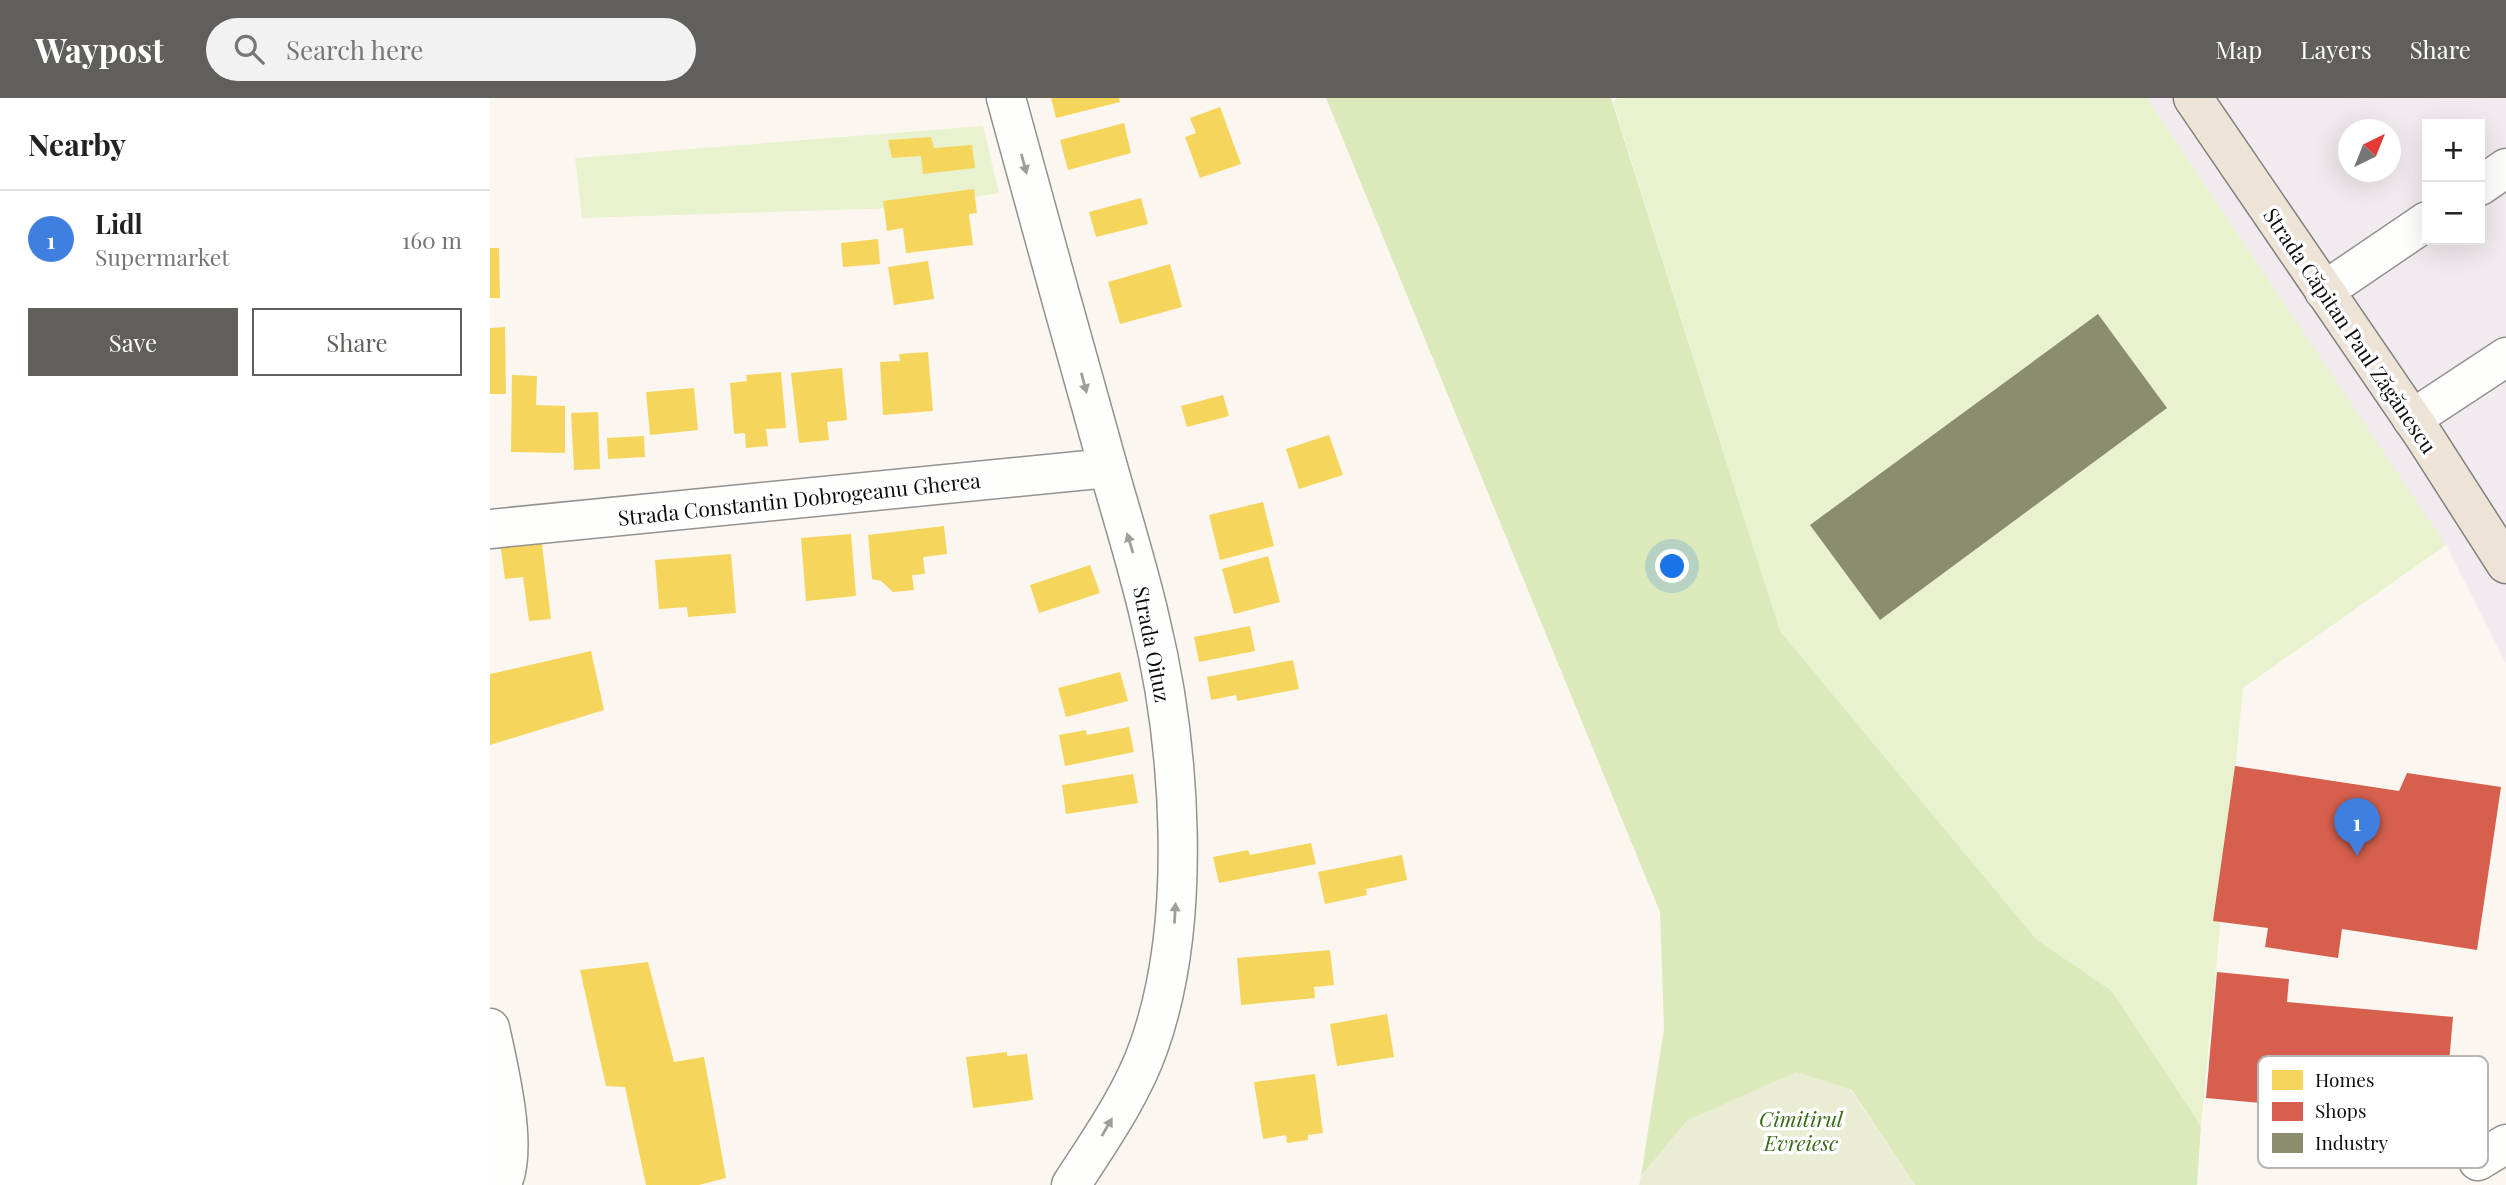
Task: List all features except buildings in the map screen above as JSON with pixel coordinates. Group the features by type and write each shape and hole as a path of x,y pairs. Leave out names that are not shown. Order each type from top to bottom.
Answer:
{"main road":[{"name":"Strada Căpitan Paul Zăgănescu","path":"2193,98 2412,419 2506,564"}],"street":[{"name":"Strada Oituz","path":"1006,98 1151,621 1170,739 1177,868 1174,938 1149,1047 1119,1106 1071,1185"},
{"path":"2485,183 2506,168"},
{"path":"2324,291 2422,224"},
{"path":"2412,419 2506,357"},
{"name":"Strada Constantin Dobrogeanu Gherea","path":"490,529 1108,468"},
{"path":"490,1028 504,1095 508,1172 501,1185"}],"shaded area":[{"path":"2147,98 2506,98 2506,664 2446,545"}],"green space":[{"path":"1326,98 1611,98 1780,631 2036,939 2112,991 2201,1126 2197,1185 1915,1185 1851,1089 1688,1120 1641,1176 1664,1029 1660,912"},
{"path":"1618,98 2147,98 2446,545 2243,688 2201,1126 2112,991 2036,939 1780,631 1613,102"},
{"path":"983,126 999,193 900,208 582,218 575,158"},
{"name":"Cimitirul Evreiesc","path":"1796,1072 1850,1089 1915,1185 1639,1185 1641,1176 1688,1120"}],"place":[{"name":"Lidl","path":"2357,856"}]}
